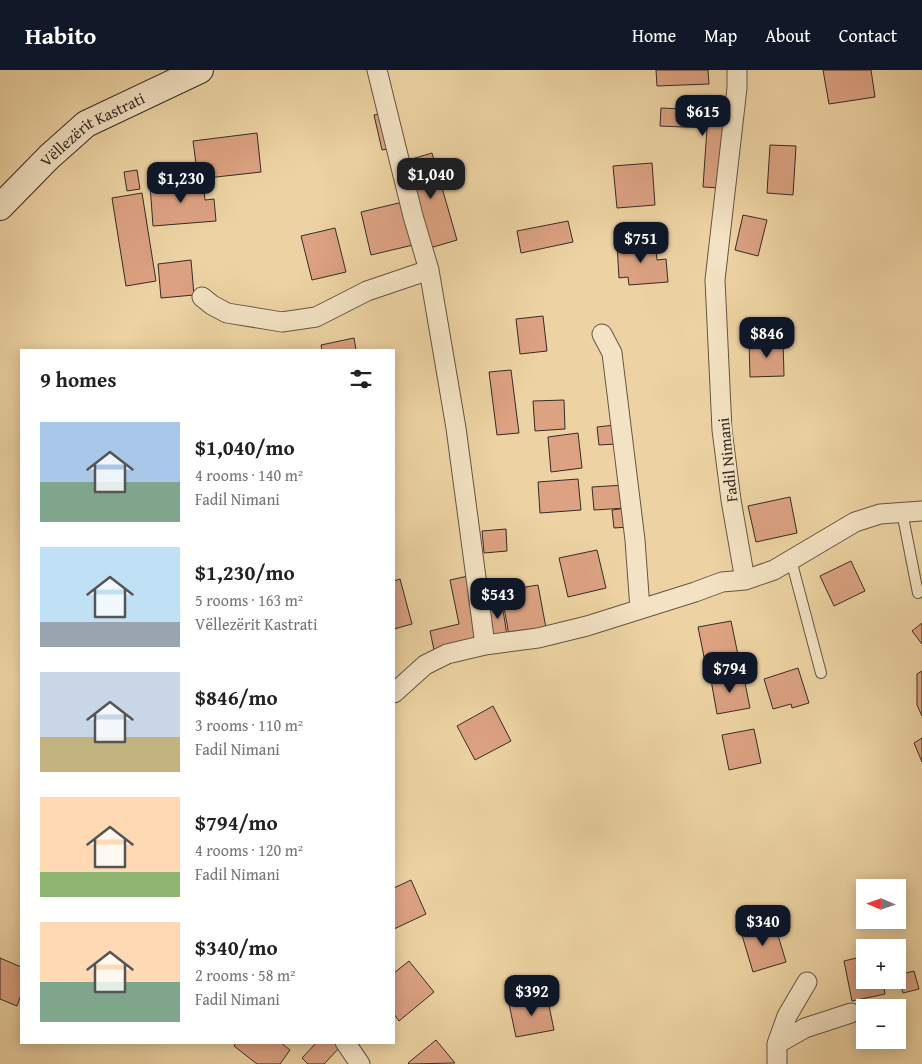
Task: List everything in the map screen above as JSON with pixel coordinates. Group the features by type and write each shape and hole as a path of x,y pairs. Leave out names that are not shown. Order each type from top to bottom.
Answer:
{"street":[{"name":"Vëllezërit Kastrati","path":"0,207 49,157 86,124 200,70"},
{"path":"377,70 413,216 429,270 456,428 485,645"},
{"name":"Fadil Nimani","path":"737,70 733,127 715,280 722,430 731,500 745,580"},
{"path":"202,297 227,313 282,322 316,317 367,292 429,270"},
{"path":"602,334 612,353 635,540 640,609"},
{"path":"395,692 425,665 447,654 485,645 538,638 587,626 722,582 745,580 774,570 854,522 880,514 922,511"},
{"path":"776,1064 777,1044 787,1016 807,982"},
{"path":"777,1044 804,1028 851,1013"},
{"path":"346,1044 360,1064"}],"lane":[{"path":"902,512 918,593"},
{"path":"911,558 922,558"},
{"path":"791,560 821,674"}],"building":[{"path":"656,70 708,70 709,84 657,86"},
{"path":"823,70 871,70 875,97 829,104"},
{"path":"661,108 726,111 721,188 703,187 707,128 660,126"},
{"path":"385,113 393,148 382,150 374,115"},
{"path":"257,133 261,172 198,179 193,141"},
{"path":"770,145 796,146 793,195 767,193"},
{"path":"432,153 457,240 430,248 405,161"},
{"path":"652,163 655,205 617,208 613,166"},
{"path":"137,170 140,189 127,191 124,172"},
{"path":"203,181 205,200 214,199 216,221 153,226 150,185"},
{"path":"142,193 156,281 126,286 112,198"},
{"path":"403,202 413,245 371,255 361,212"},
{"path":"743,215 767,220 758,256 735,250"},
{"path":"568,221 573,242 521,253 517,231"},
{"path":"335,228 346,272 312,280 301,236"},
{"path":"655,241 657,260 666,259 668,282 629,285 628,277 619,278 617,244"},
{"path":"191,260 194,295 161,298 158,264"},
{"path":"543,316 547,351 520,354 516,319"},
{"path":"354,338 356,349 322,349 321,345"},
{"path":"783,340 784,376 750,377 749,341"},
{"path":"511,370 519,433 497,435 489,372"},
{"path":"564,400 565,429 535,431 533,401"},
{"path":"615,425 616,444 599,445 597,427"},
{"path":"578,433 582,468 551,472 548,437"},
{"path":"578,479 581,510 540,513 538,482"},
{"path":"625,485 626,508 594,510 592,487"},
{"path":"790,497 797,533 756,542 748,506"},
{"path":"626,508 628,527 614,528 612,510"},
{"path":"506,529 507,551 484,553 482,531"},
{"path":"597,550 606,588 568,597 559,558"},
{"path":"851,561 865,591 834,606 820,576"},
{"path":"468,576 482,641 434,650 430,631 459,624 450,580"},
{"path":"400,579 412,624 395,629 395,581"},
{"path":"538,585 546,628 509,635 501,591"},
{"path":"502,604 507,635 493,637 488,606"},
{"path":"731,621 738,655 705,662 698,627"},
{"path":"922,623 922,644 912,631"},
{"path":"798,668 809,703 792,708 791,704 773,709 764,679"},
{"path":"922,671 922,716 917,705 917,674"},
{"path":"743,673 750,708 717,714 711,680"},
{"path":"493,706 511,741 475,760 457,726"},
{"path":"754,729 761,763 729,770 722,735"},
{"path":"922,738 922,762 914,743"},
{"path":"411,880 426,914 395,929 395,888"},
{"path":"774,922 786,962 753,972 741,932"},
{"path":"0,958 20,967 20,998 17,1006 0,999"},
{"path":"856,958 856,989 884,989 885,994 852,1001 844,961"},
{"path":"409,961 434,992 399,1021 395,1015 395,972"},
{"path":"914,971 919,989 903,993 902,989 906,989 906,973"},
{"path":"547,996 554,1030 516,1037 509,1004"},
{"path":"436,1040 455,1063 408,1063"},
{"path":"236,1044 282,1044 290,1050 280,1064 257,1064 234,1046"},
{"path":"315,1044 340,1044 341,1046 324,1064 308,1064 302,1058"}]}
